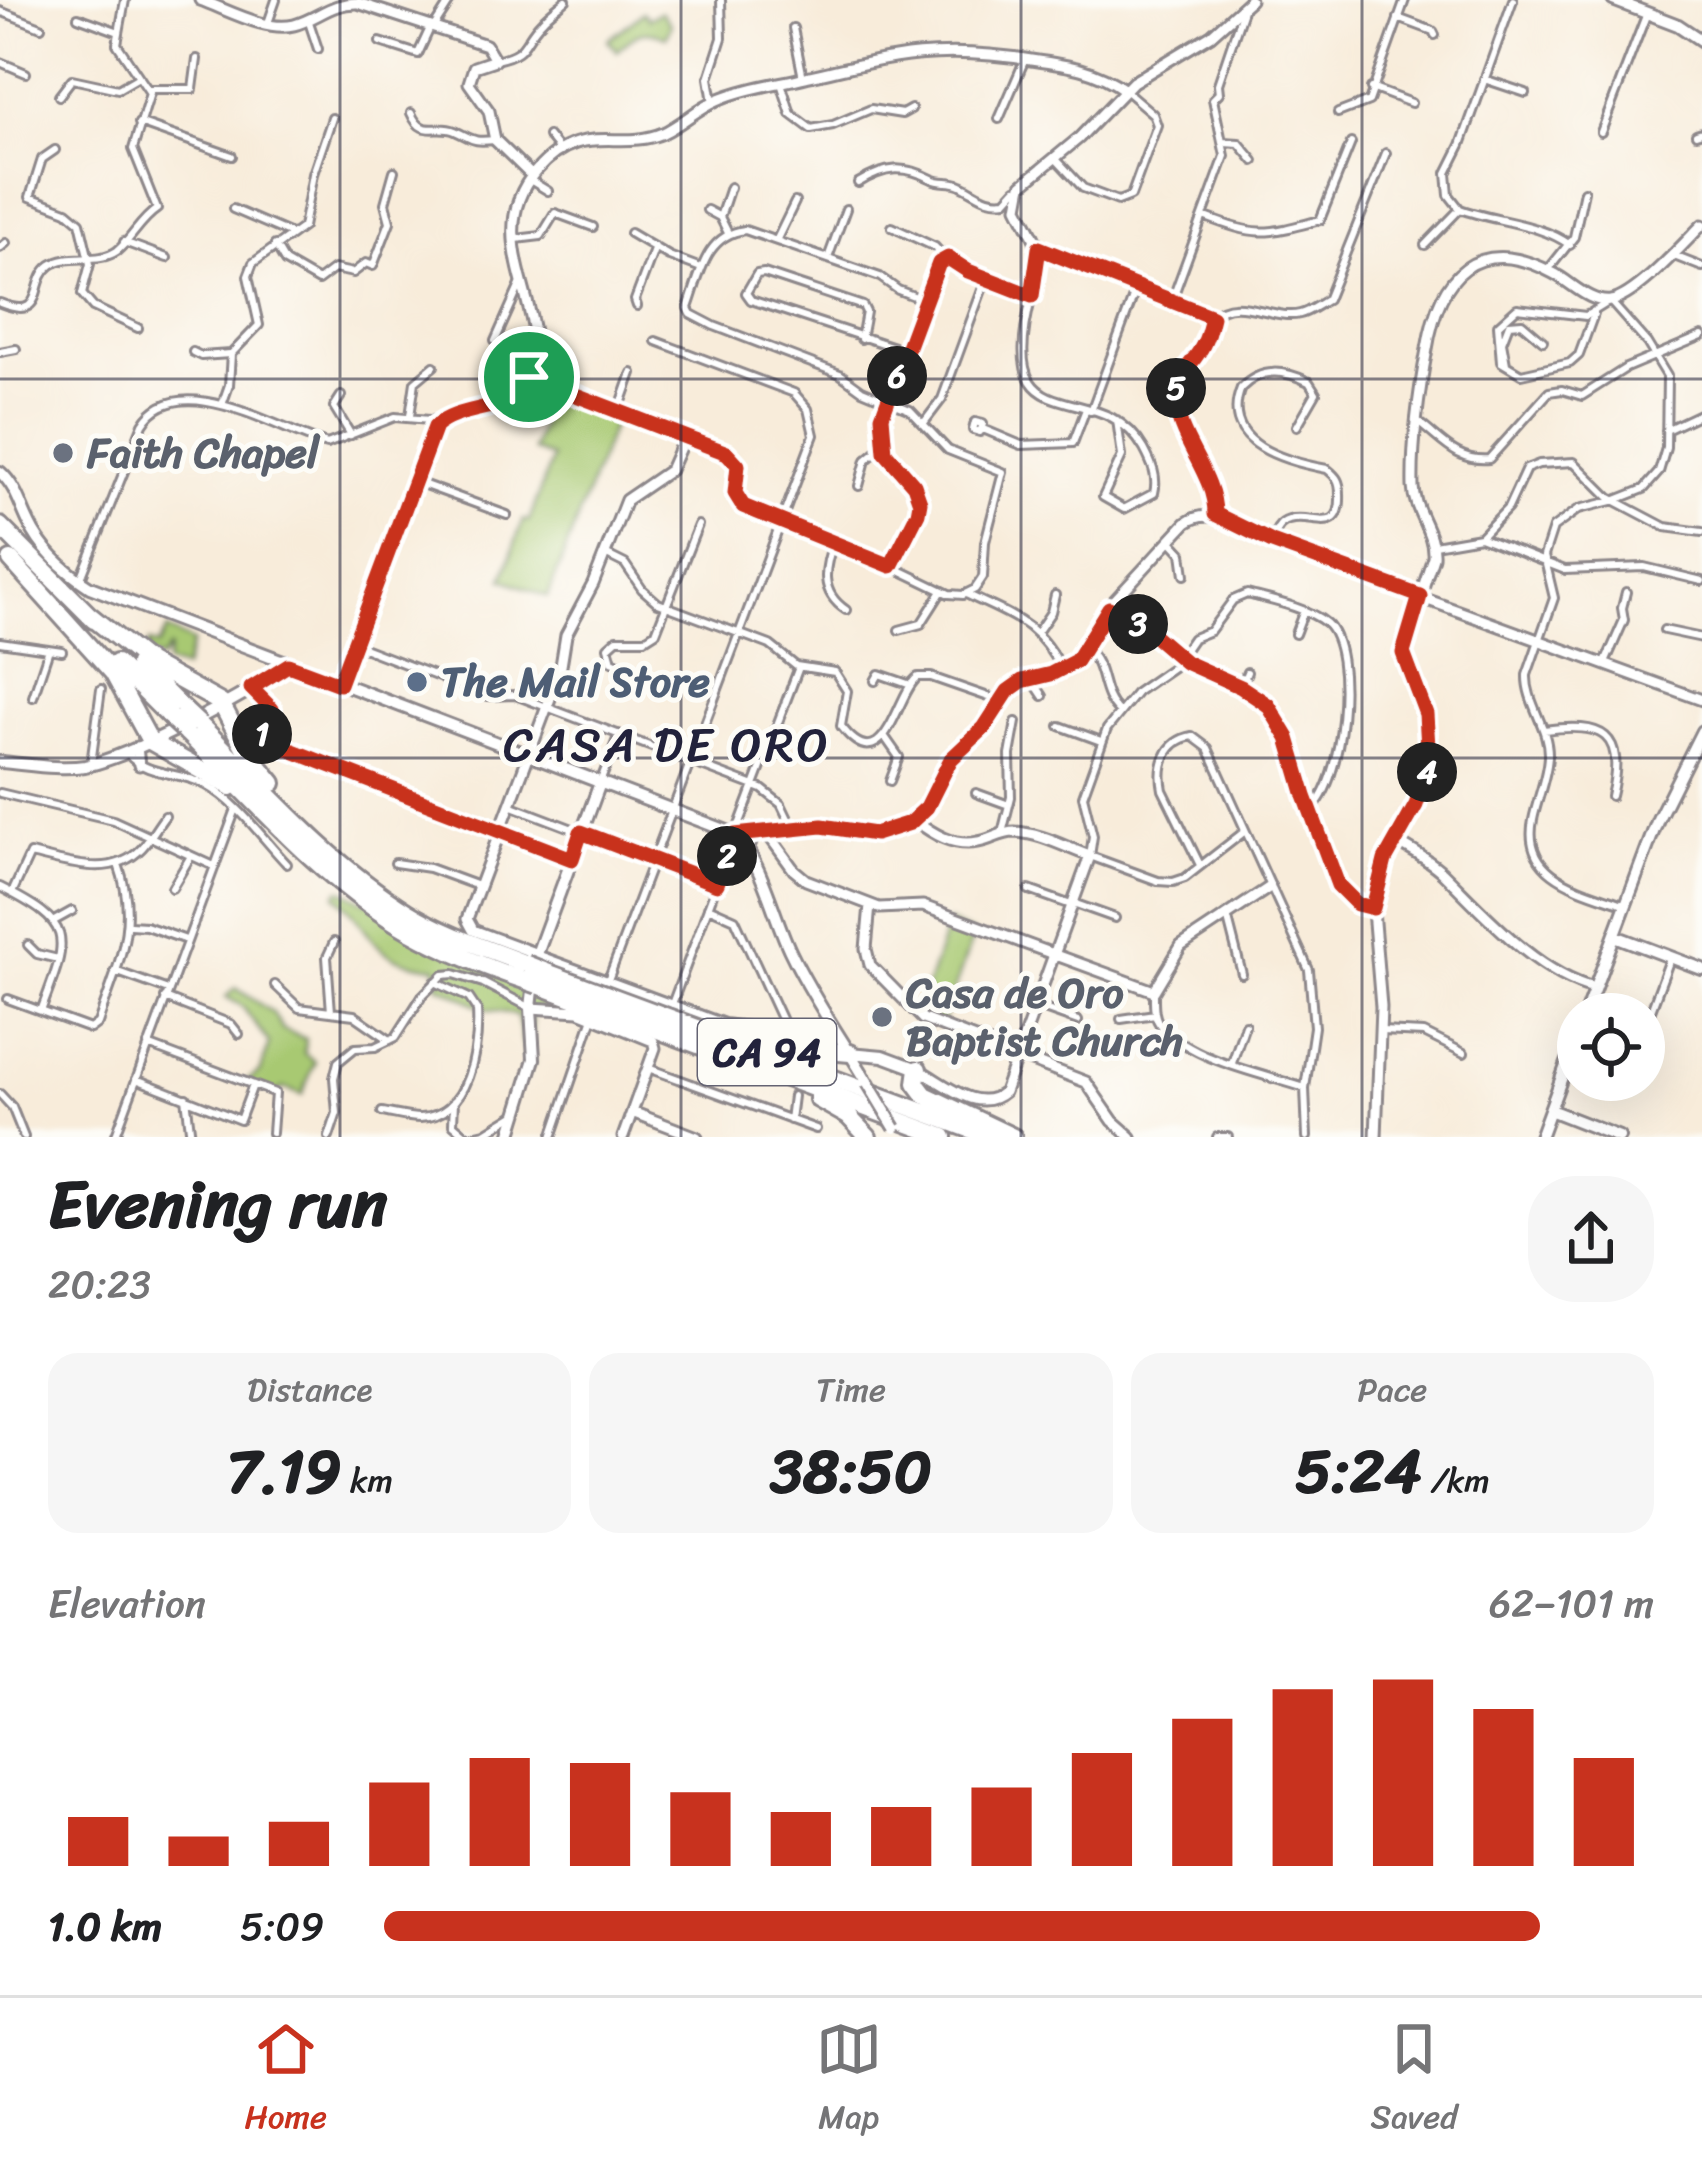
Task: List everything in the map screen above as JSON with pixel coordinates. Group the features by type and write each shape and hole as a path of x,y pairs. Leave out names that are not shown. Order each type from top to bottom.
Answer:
{"highway":[{"name":"CA 94","path":"0,526 177,713"},
{"name":"CA 94","path":"6,554 334,857 409,914 753,1065 944,1137"},
{"path":"6,554 113,673 138,746 214,776 281,829"},
{"path":"88,614 149,663 221,704 244,749 334,857"},
{"name":"CA 94","path":"193,729 281,829 339,881 400,926 445,949 533,970 687,1023 991,1137"},
{"path":"687,1023 788,1049 850,1053"},
{"path":"753,1065 834,1107 868,1137"},
{"path":"918,1069 916,1083 926,1095 1013,1137"}],"main road":[{"path":"1613,0 1641,7 1702,41"},
{"path":"0,472 58,564 108,596 735,835 749,852 800,971 898,1132"},
{"path":"270,677 273,659"},
{"path":"0,762 63,767 92,764 138,746 288,665"},
{"path":"1592,993 1658,819 1701,735"},
{"path":"510,1137 534,1059 533,970 600,783"},
{"path":"749,852 759,831"},
{"path":"726,859 736,849 749,852"},
{"path":"1615,936 1702,969"},
{"path":"850,1053 883,1056 918,1069"},
{"path":"1537,1137 1557,1091"},
{"path":"1550,1110 1619,1137"}],"street":[{"path":"31,304 48,268 117,250 158,207 133,148 148,104 148,89 117,47 125,0"},
{"path":"200,0 268,23 292,26 347,1 486,45 495,60"},
{"path":"268,23 276,0"},
{"path":"380,42 418,54 451,0"},
{"path":"548,190 495,140 490,111 469,80 476,65 517,55 540,22 566,0"},
{"path":"713,102 709,78 722,38 721,0"},
{"path":"1338,113 1370,101 1405,0"},
{"path":"1513,0 1446,176 1449,195 1460,209 1496,222 1546,230 1570,245"},
{"path":"858,183 885,172 914,169 934,181 956,182 989,201 1006,200 1129,86 1211,35 1248,3"},
{"path":"1172,300 1225,156 1213,99 1248,3"},
{"path":"1600,132 1641,7"},
{"path":"0,11 41,27"},
{"path":"77,17 119,32"},
{"path":"1399,18 1435,35"},
{"path":"308,19 318,49"},
{"path":"794,28 802,77"},
{"path":"80,580 149,415 169,403 198,398 327,444 371,424 410,416 441,421 515,397 529,377 534,335 513,240 514,216 531,178 560,151 592,139 664,132 713,102 781,82 926,52 970,51 1072,65 1129,86 1153,113 1157,125 1131,196 1118,202 1086,190 1055,158"},
{"path":"148,89 193,89 197,58"},
{"path":"999,119 1025,58"},
{"path":"0,62 26,73"},
{"path":"59,97 72,79 118,89 138,77"},
{"path":"1484,80 1526,93"},
{"path":"781,82 791,114 811,129 871,109 902,114 911,109"},
{"path":"1371,88 1412,103"},
{"path":"411,113 416,124 427,130 452,130 476,142 495,140"},
{"path":"193,352 231,354 258,328 248,276 253,263 303,227 332,118"},
{"path":"140,123 232,156"},
{"path":"548,136 560,151"},
{"path":"1224,142 1239,143 1254,161"},
{"path":"1203,217 1263,234 1320,220 1351,143"},
{"path":"55,150 42,159 30,197 77,218 86,235 89,257 82,287 85,299 104,314 138,328"},
{"path":"1215,514 1213,492 1175,397 1181,377 1204,344 1212,317 1222,309 1298,315 1327,300 1386,152"},
{"path":"275,245 285,262 318,281 334,269 353,273 366,263 373,266 390,222 385,203 394,171"},
{"path":"719,217 730,187"},
{"path":"1549,270 1570,245 1580,221 1583,191"},
{"path":"1018,192 1020,213 1035,233 1039,248 1021,338 1023,363 1042,395 1117,420 1135,432 1156,476 1154,494 1124,509 1102,497 1122,456 1117,420"},
{"path":"777,239 795,202"},
{"path":"233,209 294,236"},
{"path":"828,258 846,209"},
{"path":"1425,245 1460,209"},
{"path":"706,210 719,217 728,233"},
{"path":"513,240 541,236 553,214 593,226"},
{"path":"1594,314 1573,316 1527,307 1505,315 1496,333 1498,354 1506,368 1526,374 1570,363 1579,355 1594,314 1631,291 1702,225"},
{"path":"892,227 986,279 1032,296"},
{"path":"924,300 880,277 749,230 728,233 712,247 688,311 840,374 862,390 910,410 948,450 1004,472 985,542 983,577 966,594"},
{"path":"630,233 634,239 702,268"},
{"path":"124,242 167,258"},
{"path":"637,306 635,300 655,247"},
{"path":"1039,248 1212,317"},
{"path":"1670,255 1702,267"},
{"path":"891,566 920,502 916,488 893,466 883,446 881,425 924,300 945,258"},
{"path":"1376,1137 1381,1031 1373,908 1379,876 1416,805 1429,764 1426,714 1403,653 1434,545 1413,487 1429,337 1454,277 1466,265 1487,259 1549,270 1589,296 1610,301 1656,356 1670,390 1666,448 1654,479 1644,489 1616,500 1579,508 1561,519 1547,540 1554,598 1527,685 1544,730 1547,764 1531,829 1538,859 1560,880 1626,905"},
{"path":"861,339 866,312 862,306 764,274 757,274 750,284 748,298 861,339 906,350"},
{"path":"923,424 942,399 986,279"},
{"path":"495,341 521,281"},
{"path":"983,430 1021,445 1073,443 1137,286"},
{"path":"0,303 10,307 31,304"},
{"path":"31,304 37,314"},
{"path":"1506,368 1502,342 1509,324 1522,323 1543,341"},
{"path":"1419,423 1455,452 1476,460 1489,459 1549,392 1582,396 1626,368 1702,336"},
{"path":"608,980 814,435 808,410 794,393 656,341"},
{"path":"0,352 16,349"},
{"path":"222,405 231,354"},
{"path":"410,416 415,382 434,367"},
{"path":"1272,542 1276,529 1286,521 1333,519 1340,506 1340,486 1327,469 1282,461 1256,443 1238,410 1240,388 1251,378 1272,371 1309,382 1316,394 1297,426"},
{"path":"619,410 632,373"},
{"path":"529,377 732,457 739,468 735,493 739,503 834,540 942,591 966,594 1038,631 1061,670"},
{"path":"341,396 334,407 351,435"},
{"path":"1666,430 1702,413"},
{"path":"339,684 431,433 441,421"},
{"path":"685,436 670,470 626,500 566,635 562,666 467,925 533,970 608,980 724,1023 778,1031 783,1023 735,919 708,907"},
{"path":"859,485 866,460 883,446"},
{"path":"1480,537 1508,508 1522,474 1534,465 1577,463 1607,497 1665,527 1702,532"},
{"path":"414,482 506,515"},
{"path":"735,835 839,826 875,834 915,820 932,799 951,759 984,728 1000,701 1022,681 1061,670 1086,649 1109,608 1170,541 1192,518 1215,514 1272,542 1702,700"},
{"path":"639,672 612,661 609,645 617,639 640,640 656,632 698,526"},
{"path":"1434,545 1480,537 1572,571 1644,567 1702,581"},
{"path":"834,540 826,585 830,596 846,610"},
{"path":"1170,541 1182,554 1185,575"},
{"path":"605,554 622,562 647,595 667,606 773,646 799,667 826,668 841,676 847,694 839,718 846,734 871,743 886,737 908,685 916,678 928,676 1000,701"},
{"path":"899,630 923,622 942,591"},
{"path":"1605,663 1624,620 1626,592"},
{"path":"1038,631 1051,612 1055,595"},
{"path":"918,1069 973,1100 988,1102 1006,1089 1090,856 1093,836 1083,796 1102,741 1144,686 1168,671 1193,638 1210,631 1241,596 1304,613 1333,632 1344,687 1340,731 1324,796 1312,808"},
{"path":"1109,608 1151,633 1180,658 1263,701 1280,721 1344,894 1373,908"},
{"path":"1295,634 1304,613"},
{"path":"1664,630 1702,638"},
{"path":"0,642 62,651"},
{"path":"353,644 488,696 515,695 754,786 778,800 792,827"},
{"path":"1086,649 1100,664 1105,696 1120,713"},
{"path":"33,697 48,652"},
{"path":"671,1004 799,667"},
{"path":"1241,687 1247,672"},
{"path":"875,680 879,674 908,685"},
{"path":"1031,678 1043,696"},
{"path":"251,688 272,709 262,735 265,742 572,859"},
{"path":"92,764 101,689"},
{"path":"1002,833 1016,722"},
{"path":"1060,726 1102,741"},
{"path":"1544,730 1584,726 1603,734 1617,759 1611,796"},
{"path":"600,783 619,734"},
{"path":"1200,865 1161,785 1164,758 1181,738 1195,736 1207,746 1309,970 1314,1027 1305,1088 1307,1137"},
{"path":"886,737 899,758 890,781"},
{"path":"138,746 139,765 198,781 236,809 287,864"},
{"path":"0,793 113,820 214,866"},
{"path":"976,793 1009,805"},
{"path":"510,806 717,884"},
{"path":"113,820 116,808"},
{"path":"115,1137 236,809"},
{"path":"12,893 30,854 94,867 118,864 136,854 165,816"},
{"path":"741,819 747,828 759,831 801,877 885,910 919,905 1154,991"},
{"path":"915,820 939,836 962,843 1024,832 1166,883 1185,878 1244,832"},
{"path":"1394,840 1428,860 1552,970 1594,988"},
{"path":"172,888 191,856"},
{"path":"395,862 479,886"},
{"path":"8,999 93,1028 130,925 118,864"},
{"path":"0,887 42,908 61,938 41,1011"},
{"path":"1270,887 1181,946 1154,991 1155,1014 1163,1028 1195,1048 1305,1088"},
{"path":"1029,890 1115,918"},
{"path":"870,905 867,953 877,976 930,1024 1086,1082 1113,1121 1131,1137"},
{"path":"54,921 72,911"},
{"path":"1227,916 1242,974"},
{"path":"130,925 186,940"},
{"path":"331,1012 327,957 334,941"},
{"path":"28,944 37,954 58,959"},
{"path":"1657,993 1670,957"},
{"path":"115,971 231,1024 239,1034"},
{"path":"329,1137 337,1113 334,1078 338,1062 355,1048 390,1040 435,982 454,974 531,1008 560,1007 654,1043 623,1137"},
{"path":"382,1112 426,1117 454,1100 470,1073 478,1012 469,998 435,982"},
{"path":"275,985 299,1008 354,1015 390,1040"},
{"path":"1036,1006 1078,1021"},
{"path":"1121,1019 1155,1014"},
{"path":"552,1137 593,1017"},
{"path":"1232,1064 1245,1024"},
{"path":"1381,1031 1424,1033 1464,1053"},
{"path":"148,1045 274,1093 272,1133"},
{"path":"647,1068 816,1129"},
{"path":"136,1079 240,1120 253,1085"},
{"path":"0,1094 12,1107 24,1137"},
{"path":"790,1120 793,1096"},
{"path":"186,1098 190,1137"},
{"path":"454,1100 454,1126 468,1137 485,1133 520,1110"},
{"path":"632,1112 698,1137"},
{"path":"1217,1137 1228,1137"}],"green space":[{"path":"661,11 671,25 666,37 639,34 617,51 608,40 643,12 649,19"},
{"path":"552,390 617,414 548,597 503,579 523,520 529,521 552,458 533,450"},
{"path":"167,630 192,642 184,669 166,664 170,647 160,660 146,651 149,643 158,646"},
{"path":"340,889 561,998 557,1007 531,1009 533,1066 517,1015 486,1009 438,985 436,967 385,951 336,895"},
{"path":"948,922 974,934 942,1023 919,1009"},
{"path":"236,988 273,1013 282,1029 306,1039 304,1053 315,1062 302,1095 284,1088 275,1093 245,1082 261,1071 269,1043 242,1006 226,997"}],"place":[{"name":"Faith Chapel","path":"63,453"},
{"name":"The Mail Store","path":"417,682"},
{"name":"Casa de Oro Baptist Church","path":"882,1017"}],"district":[{"name":"CASA DE ORO","path":"667,744"}],"route":[{"path":"1039,248 1205,312 1212,317 1204,344 1181,377 1175,397 1213,492 1215,514 1272,542 1420,596 1403,653 1426,714 1429,764 1416,805 1385,860 1373,908 1357,904 1338,885 1288,738 1268,705 1185,662 1151,633 1109,608 1076,661 1008,691 984,728 951,759 932,799 915,820 879,834 822,826 735,835 717,884 581,832 572,859 265,742 262,735 272,709 251,688 288,665 339,684 435,427 451,416 515,397 529,377 727,453 738,465 735,493 743,506 891,566 920,502 914,485 885,452 882,416 941,260 948,258 968,271 1032,296 1039,248"}]}
